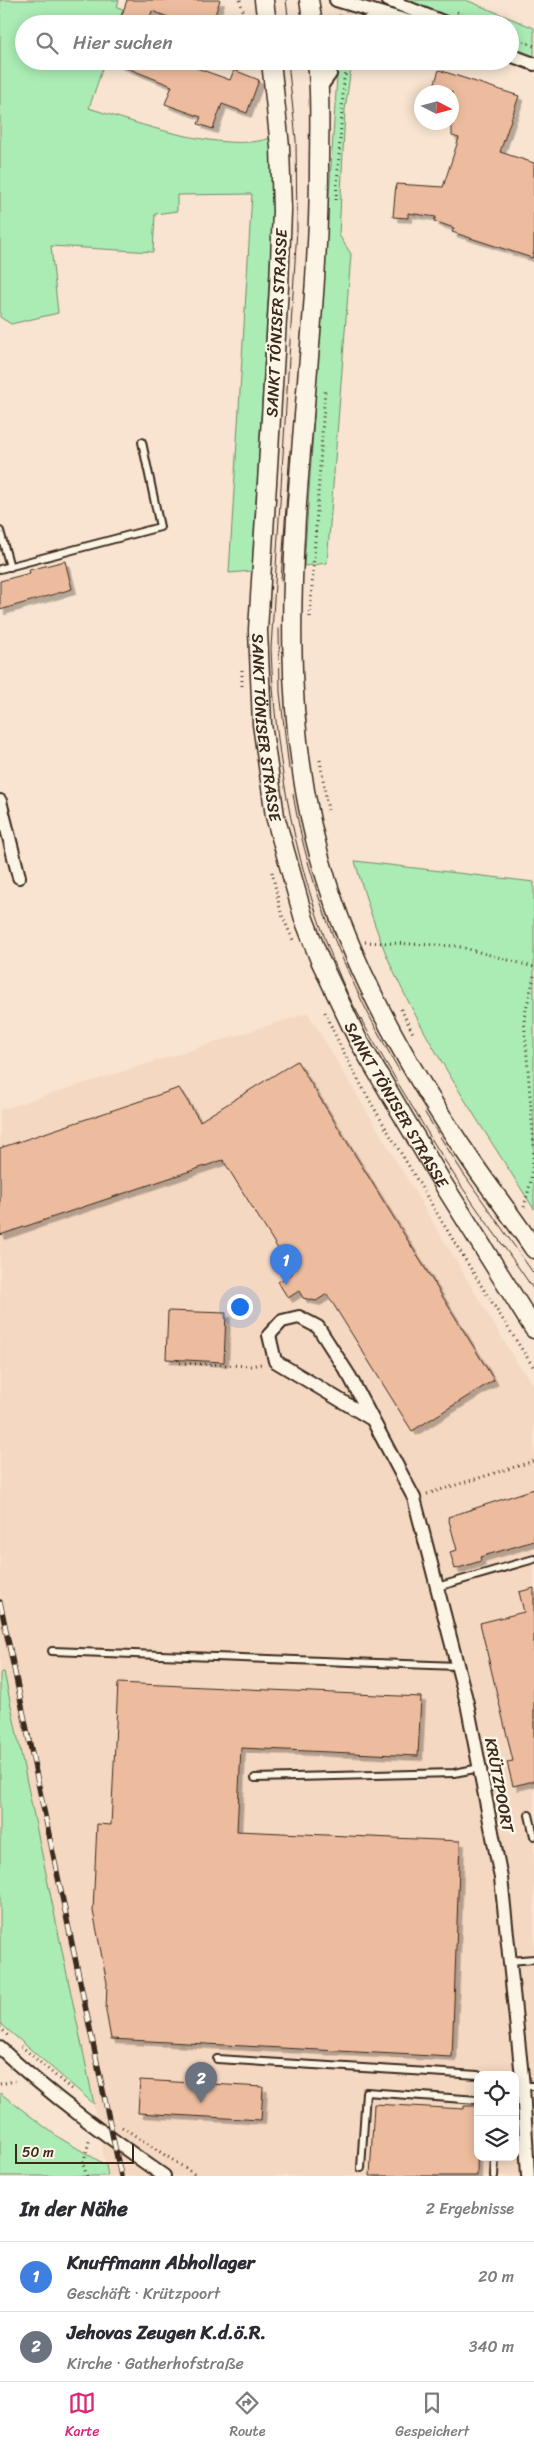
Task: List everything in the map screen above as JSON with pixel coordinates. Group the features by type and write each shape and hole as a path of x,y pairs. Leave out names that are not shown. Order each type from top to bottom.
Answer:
{"main road":[{"path":"264,0 266,15"},
{"path":"309,0 312,15"},
{"name":"SANKT TÖNISER STRASSE","path":"272,70 280,147 282,211 258,630 262,724 275,816 304,919 326,975 357,1038 442,1182 534,1329"},
{"name":"SANKT TÖNISER STRASSE","path":"317,70 319,221 293,583 291,636 293,708 301,772 314,834 328,885 358,940 388,1027 472,1163 523,1213 534,1249"}],"street":[{"path":"336,0 384,15"},
{"path":"388,0 426,15"},
{"path":"519,56 532,63"},
{"path":"519,58 532,63"},
{"path":"318,89 330,74 331,70"},
{"path":"0,801 19,878"},
{"name":"KRÜTZPOORT","path":"274,1361 269,1335 282,1321 299,1317 318,1327 350,1377 414,1498 458,1666 502,1878 524,2082 520,2103 528,2176"},
{"path":"274,1361 370,1418"},
{"path":"0,2048 30,2077 92,2126 164,2176"}],"lane":[{"path":"0,569 10,568 160,527 142,442"},
{"path":"0,531 10,568"},
{"path":"437,1586 534,1560"},
{"path":"52,1651 458,1666"},
{"path":"255,1778 454,1773 480,1768"},
{"path":"528,1815 534,1836"},
{"path":"510,1961 534,1959"},
{"path":"217,2059 474,2075"},
{"path":"361,2168 366,2092 474,2100"},
{"path":"494,2176 495,2161"}],"path":[{"path":"240,0 244,15"},
{"path":"519,39 534,46"},
{"path":"336,208 344,80 347,70"},
{"path":"310,620 325,385"},
{"path":"319,756 328,813"},
{"path":"358,940 369,950"},
{"path":"358,940 457,946 534,967"},
{"path":"523,1213 531,1182 534,1148 524,1018 534,976"},
{"path":"396,1000 418,1042"},
{"path":"518,1198 523,1213"},
{"path":"178,1360 178,1363 251,1366 274,1361"},
{"path":"414,1498 534,1461"},
{"path":"0,2027 73,2091"},
{"path":"116,2123 197,2176"},
{"path":"87,2176 84,2164 92,2126"}],"shaded area":[{"path":"308,1013 517,1363 534,1385 534,2176 108,2176 4,1673 0,1673 0,1110"}],"green space":[{"path":"0,0 119,0 117,7 123,9 121,15 15,15 15,70 102,70 89,108 180,135 229,142 252,142 271,138 273,214 252,571 229,573 252,194 177,195 177,211 155,214 153,252 51,246 58,313 11,324 0,317"},
{"path":"407,0 466,0 502,15 442,15"},
{"path":"519,22 534,28 534,58 519,50"},
{"path":"337,70 351,70 345,110 339,235 351,254 327,563 304,566"},
{"path":"355,861 534,882 534,1209 431,1044 401,987 375,925"},
{"path":"4,1672 94,2104 0,2023 0,1673"},
{"path":"0,2093 58,2137 106,2165 108,2176 0,2176"}],"building":[{"path":"127,0 220,0 215,15 163,15 152,11 151,15 122,15"},
{"path":"132,70 202,70 230,80 234,70 259,80 247,113 222,104 213,129 198,124 201,117 165,104 172,86"},
{"path":"439,70 519,96 500,152 534,163 534,251 532,258 452,232 454,228 434,221 436,217 408,213 408,218 393,217 396,184 443,187 459,138 452,136 452,130 459,130 459,85 434,85"},
{"path":"65,561 72,589 0,610 0,581 30,573 29,570"},
{"path":"297,1061 494,1380 412,1431 327,1294 316,1301 303,1298 299,1291 288,1298 278,1282 293,1273 223,1160 0,1235 0,1148 179,1088 200,1121"},
{"path":"168,1311 226,1313 224,1362 166,1359"},
{"path":"534,1489 534,1541 480,1557 481,1561 455,1569 450,1552 457,1550 448,1517"},
{"path":"534,1588 534,1781 513,1786 507,1762 513,1761 480,1623 524,1612 519,1592"},
{"path":"118,1683 421,1697 418,1756 241,1748 237,1831 460,1841 452,2057 111,2039 106,2011 107,1983 93,1911 97,1824 111,1825"},
{"path":"140,2080 263,2087 261,2120 138,2113"},
{"path":"374,2104 464,2109 464,2106 474,2106 474,2161 477,2161 477,2176 370,2176"}],"tram line":[{"path":"286,0 288,15"},
{"path":"289,70 296,140 297,229 271,648 277,733 291,817 300,858 325,939 354,1006 368,1033 463,1189 534,1290"},
{"path":"281,580 290,450"},
{"path":"279,629 280,692 289,769"},
{"path":"293,794 309,866 333,936 364,1004 399,1070"},
{"path":"425,1113 463,1173 534,1274"}],"railway":[{"path":"0,1602 121,2176"}],"place":[{"name":"Knuffmann Abhollager","path":"286,1285"},
{"name":"Jehovas Zeugen K.d.ö.R.","path":"201,2103"}]}
